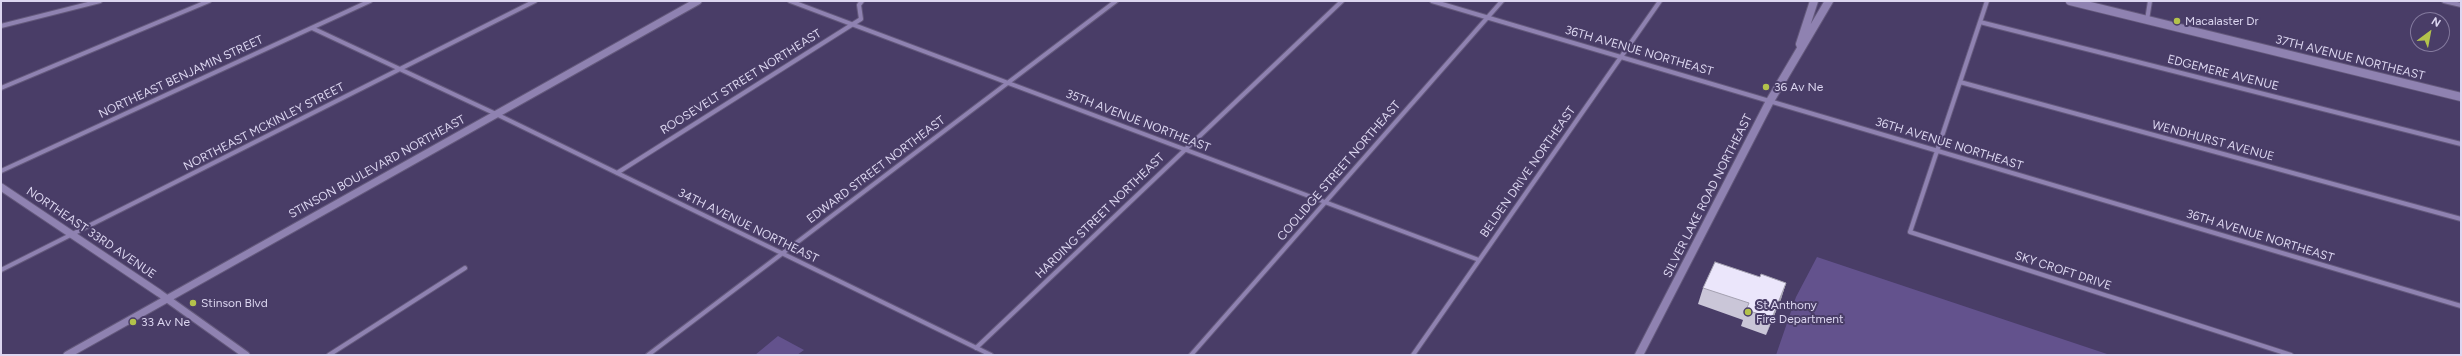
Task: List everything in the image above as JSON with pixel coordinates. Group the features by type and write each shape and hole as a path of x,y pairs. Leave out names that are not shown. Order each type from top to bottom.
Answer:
{"main road":[{"name":"SILVER LAKE ROAD NORTHEAST","path":"1799,49 1814,1"},
{"name":"SILVER LAKE ROAD NORTHEAST","path":"1639,355 1770,101 1799,49 1816,26 1830,1"},
{"name":"37TH AVENUE NORTHEAST","path":"2070,1 2461,97"}],"street":[{"path":"1,26 100,1"},
{"path":"1,88 209,1"},
{"name":"NORTHEAST BENJAMIN STREET","path":"1,171 370,1"},
{"name":"NORTHEAST MCKINLEY STREET","path":"1,270 535,1"},
{"name":"STINSON BOULEVARD NORTHEAST","path":"67,355 698,1"},
{"name":"35TH AVENUE NORTHEAST","path":"790,1 1479,260"},
{"path":"852,24 861,19 859,5 862,1"},
{"name":"EDWARD STREET NORTHEAST","path":"648,355 1116,1"},
{"name":"HARDING STREET NORTHEAST","path":"976,348 1342,1"},
{"name":"36TH AVENUE NORTHEAST","path":"1432,1 2461,306"},
{"name":"COOLIDGE STREET NORTHEAST","path":"1191,355 1502,1"},
{"name":"BELDEN DRIVE NORTHEAST","path":"1413,355 1660,1"},
{"path":"1937,150 1987,1"},
{"path":"2147,20 2150,1"},
{"path":"2444,1 2461,5"},
{"name":"EDGEMERE AVENUE","path":"1980,22 2461,144"},
{"name":"ROOSEVELT STREET NORTHEAST","path":"617,173 852,24"},
{"name":"34TH AVENUE NORTHEAST","path":"312,28 496,114 991,355"},
{"name":"WENDHURST AVENUE","path":"1960,82 2461,219"},
{"name":"SKY CROFT DRIVE","path":"1937,150 1910,232 2291,355"},
{"name":"NORTHEAST 33RD AVENUE","path":"1,187 168,299 246,355"},
{"path":"329,355 465,268"}],"shaded area":[{"path":"1817,257 2110,355 1776,355 1796,297"},
{"path":"778,336 804,350 797,355 755,355"}],"building":[{"path":"1715,262 1760,277 1761,274 1786,283 1772,318 1746,310 1749,303 1703,288"}],"place":[{"name":"Macalaster Dr","path":"2177,21"},
{"name":"36 Av Ne","path":"1766,87"},
{"name":"Stinson Blvd","path":"193,303"},
{"name":"St Anthony Fire Department","path":"1748,312"},
{"name":"33 Av Ne","path":"133,322"}]}
